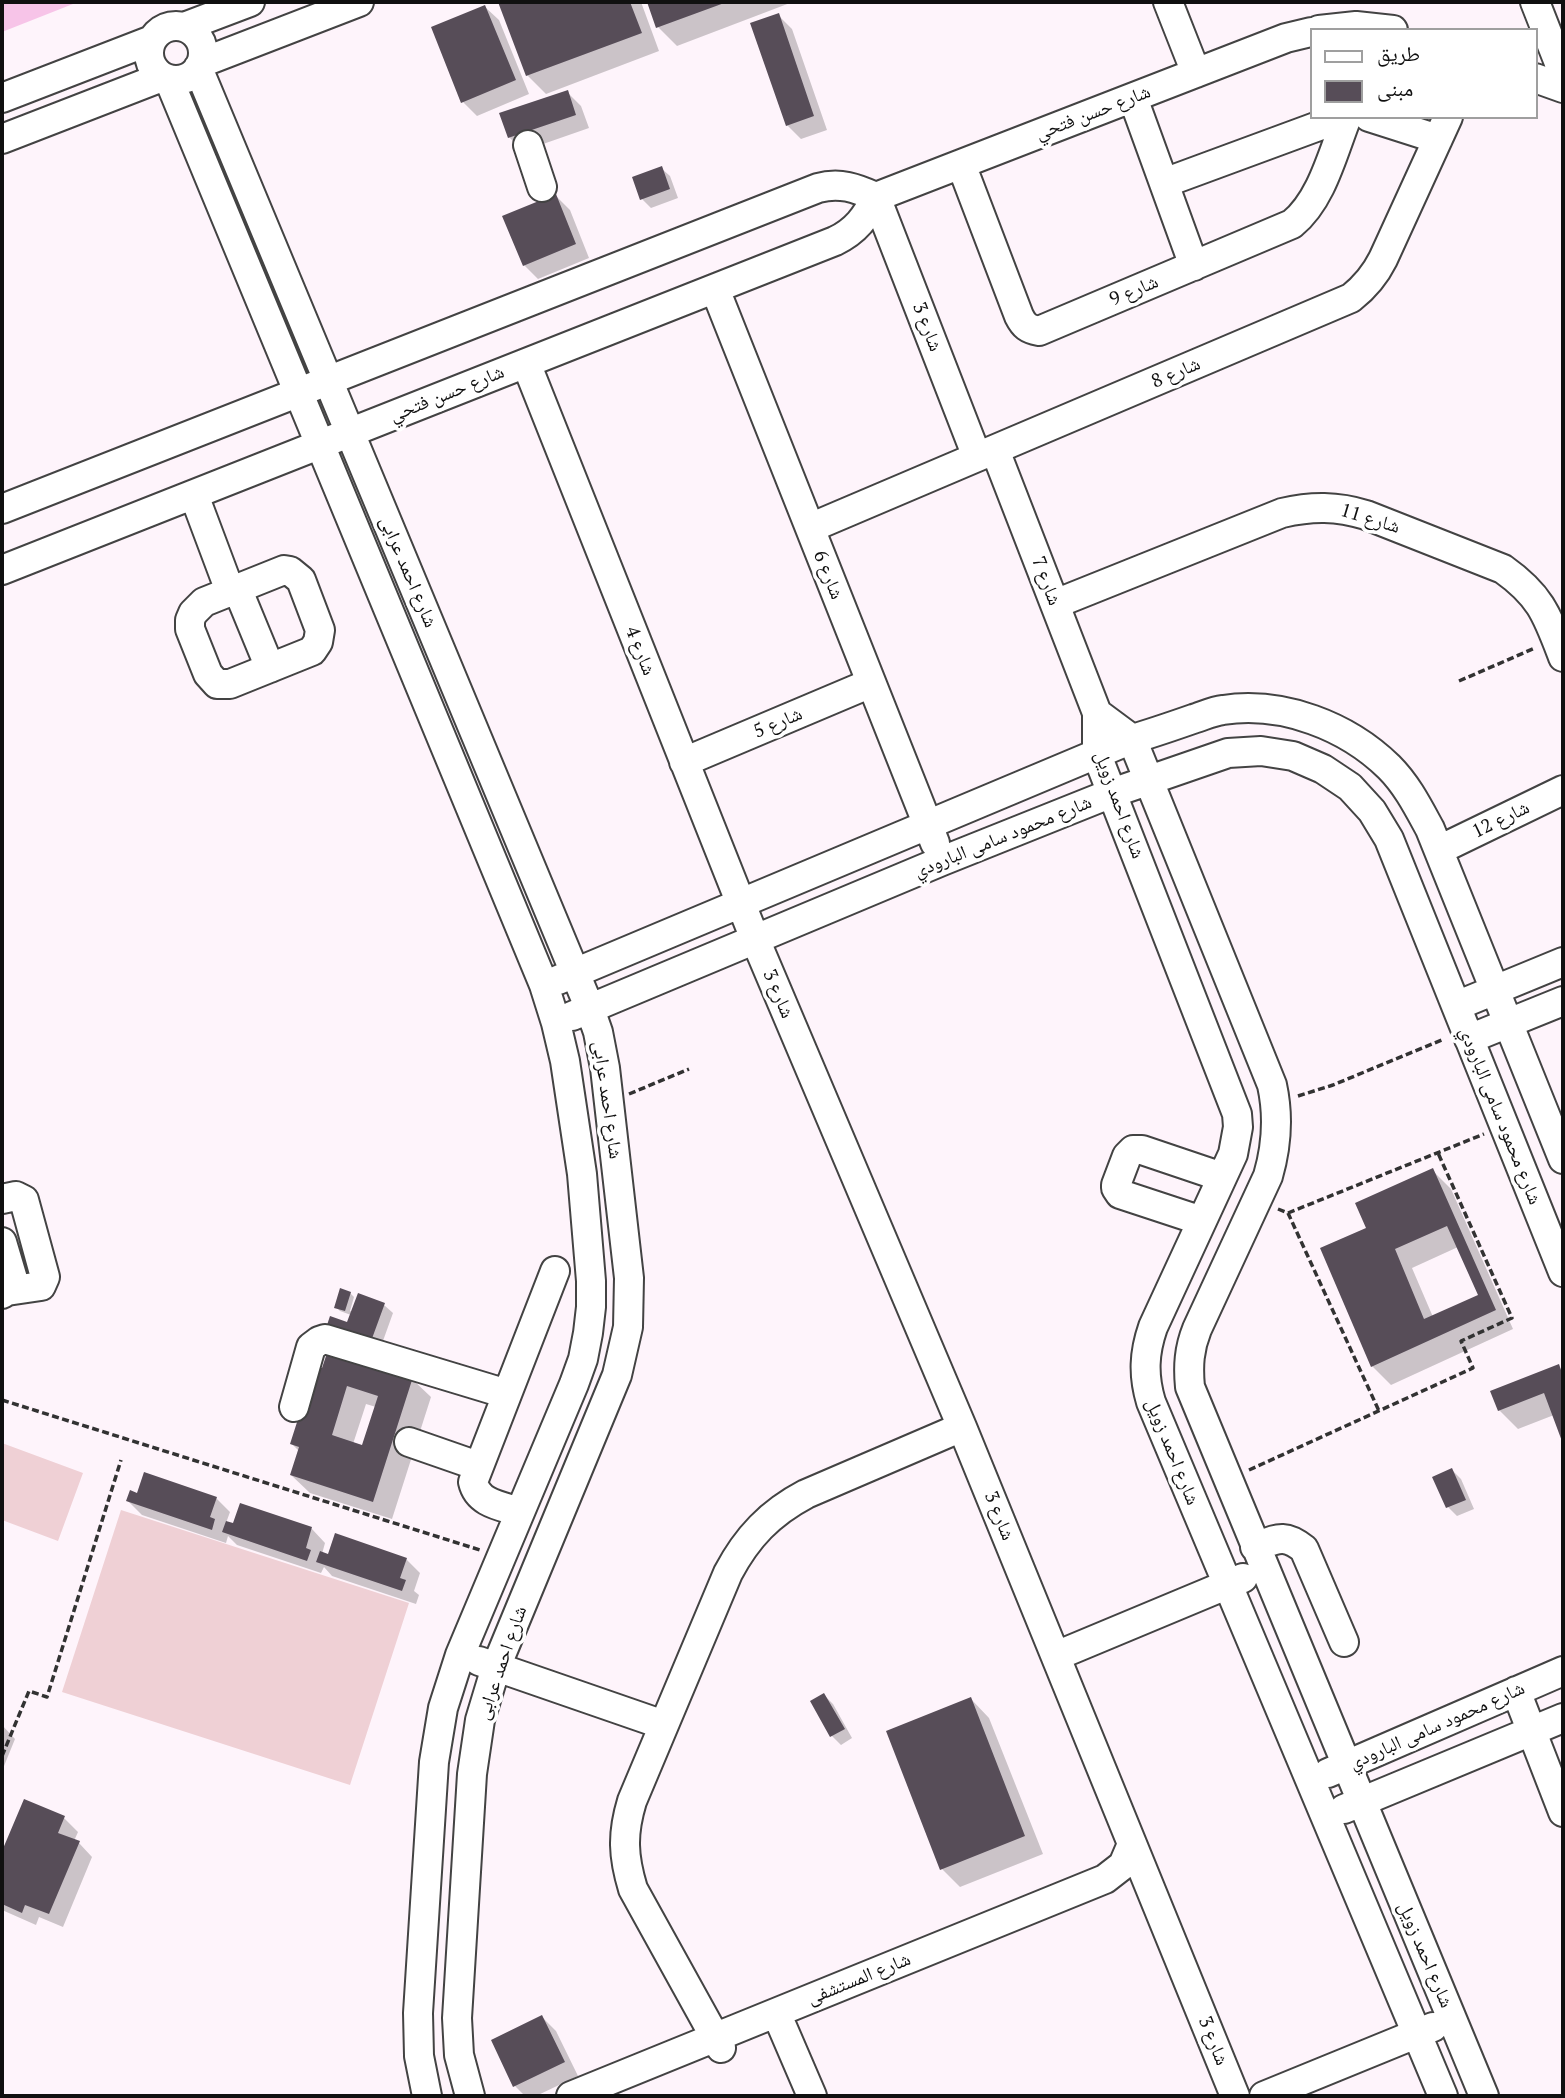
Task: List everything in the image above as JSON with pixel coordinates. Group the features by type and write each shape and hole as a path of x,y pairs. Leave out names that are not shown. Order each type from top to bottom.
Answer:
{"street":[{"path":"165,78 157,73 150,61 152,40 158,33 166,28 184,27 250,2"},
{"path":"2,139 165,78 186,79 200,66 359,2"},
{"path":"1168,2 1196,73"},
{"path":"1535,2 1563,74"},
{"path":"184,27 198,37 202,46 200,66"},
{"path":"1338,28 1374,28"},
{"name":"شارع حسن فتحي","path":"2,570 844,237 866,216 876,197 1286,38 1310,32"},
{"path":"2,97 152,40"},
{"name":"شارع احمد عرابى","path":"200,66 590,1009 600,1040 609,1102 629,1278 629,1315 624,1352 617,1376 496,1667 487,1693 475,1747 457,2018 459,2055 470,2096"},
{"name":"شارع احمد عرابى","path":"165,78 544,985 565,1061 582,1174 591,1307 579,1372 460,1655 437,1735 418,2013 419,2056 427,2096"},
{"path":"1537,79 1563,88"},
{"path":"1133,97 1194,266"},
{"path":"1164,183 1340,119"},
{"name":"شارع 9","path":"961,164 1019,316 1023,324 1039,331 1292,223 1302,215 1317,194 1344,119"},
{"path":"1382,119 1443,128"},
{"name":"شارع 8","path":"810,528 1351,298 1364,287 1379,267 1443,128"},
{"path":"528,145 542,187"},
{"path":"2,509 818,188 837,184 876,197"},
{"name":"شارع 3","path":"876,197 986,454"},
{"name":"شارع 6","path":"715,289 942,860"},
{"name":"شارع 4","path":"526,363 755,939"},
{"name":"شارع 7","path":"986,454 1055,604 1097,713"},
{"path":"200,492 270,668"},
{"name":"شارع 11","path":"1055,604 1282,513 1325,507 1366,515 1503,569 1554,607 1560,648"},
{"path":"290,571 301,580 320,630 318,642 312,651 270,668 223,685 217,684 208,674 190,629 190,620 197,606 277,572 290,571"},
{"name":"شارع 5","path":"684,762 872,683"},
{"name":"شارع محمود سامى البارودي","path":"544,985 1132,739 1223,710 1259,708 1295,714 1330,726 1362,744 1390,768 1413,797 1430,829 1563,1159"},
{"name":"شارع احمد زويل","path":"1097,713 1132,739 1272,1085 1276,1103 1277,1128 1268,1176 1196,1329 1188,1367 1190,1387 1484,2096"},
{"name":"شارع احمد زويل","path":"1097,713 1097,755 1237,1114 1237,1141 1153,1327 1144,1364 1146,1383 1151,1402 1443,2096"},
{"name":"شارع محمود سامى البارودي","path":"556,1023 942,860 1112,793 1228,753 1261,751 1293,756 1323,769 1350,787 1372,811 1389,839 1563,1272"},
{"name":"شارع 12","path":"1438,850 1563,790"},
{"name":"شارع 3","path":"755,939 962,1427 1235,2096"},
{"path":"1464,1025 1495,990 1563,962"},
{"path":"1464,1025 1508,1023 1563,1001"},
{"path":"1202,1221 1120,1194 1115,1188 1127,1156 1133,1150 1142,1150 1222,1177"},
{"path":"2,1199 16,1196 24,1200 45,1278 41,1286 4,1292"},
{"path":"2,1241 13,1279 4,1292"},
{"path":"520,1512 480,1497 473,1482 555,1271"},
{"path":"294,1408 311,1347 325,1339 507,1394"},
{"path":"718,2043 634,1888 624,1845 632,1801 738,1552 752,1534 786,1504 962,1427"},
{"path":"409,1442 478,1466"},
{"path":"1056,1656 1227,1584 1282,1538 1296,1542 1304,1549 1344,1642"},
{"path":"460,1655 664,1725"},
{"name":"شارع محمود سامى البارودي","path":"1310,1781 1563,1671"},
{"path":"1516,1691 1563,1812"},
{"name":"شارع محمود سامى البارودي","path":"1325,1817 1563,1718"},
{"name":"شارع المستشفى","path":"602,2096 718,2043 1105,1879 1123,1865 1132,1844"},
{"name":"شارع المستشفى","path":"571,2096 718,2043 781,2024 1109,1891 1133,1890 1156,1901"},
{"path":"1264,2096 1452,2019"},
{"path":"781,2024 812,2096"}],"path":[{"path":"1459,681 1560,648"},
{"path":"1276,1103 1333,1085 1464,1025"},
{"path":"609,1102 689,1069"},
{"path":"1378,1411 1288,1213 1504,1126"},
{"path":"1227,1480 1473,1368 1461,1341 1512,1318 1438,1153"},
{"path":"2,1400 502,1557"},
{"path":"2,1756 29,1691 47,1697 121,1460"}],"sand":[{"path":"2,2 78,2 2,32"}],"shaded area":[{"path":"2,1443 83,1473 58,1541 2,1520"},
{"path":"121,1510 409,1603 350,1785 62,1692"}],"building":[{"path":"498,2 630,2 642,33 526,76"},
{"path":"647,2 727,2 656,28"},
{"path":"485,5 516,80 461,103 431,27"},
{"path":"779,13 814,116 786,126 750,23"},
{"path":"568,90 576,115 508,138 499,113"},
{"path":"662,166 670,189 640,200 632,177"},
{"path":"556,194 576,244 523,266 502,216"},
{"path":"1433,1168 1496,1310 1371,1367 1320,1248 1366,1228 1355,1203","holes":["1447,1226 1478,1295 1424,1319 1395,1249"]},
{"path":"340,1288 351,1292 345,1311 334,1308"},
{"path":"358,1293 385,1303 370,1344 326,1328 330,1316 347,1322"},
{"path":"328,1350 413,1377 373,1502 290,1475 299,1447 290,1444 315,1366 322,1368","holes":["347,1386 378,1396 362,1445 332,1435"]},
{"path":"1559,1364 1563,1376 1563,1444 1544,1393 1498,1411 1490,1391"},
{"path":"1452,1468 1466,1500 1446,1508 1432,1477"},
{"path":"144,1472 217,1497 210,1517 215,1519 212,1530 126,1501 130,1490 137,1493"},
{"path":"240,1503 312,1527 306,1548 311,1550 307,1561 222,1532 226,1521 233,1523"},
{"path":"335,1533 407,1558 400,1578 406,1580 402,1591 316,1562 320,1551 328,1554"},
{"path":"824,1693 845,1729 830,1737 810,1701"},
{"path":"971,1697 1025,1836 940,1870 886,1731"},
{"path":"24,1799 65,1816 58,1833 80,1841 49,1914 25,1905 22,1913 2,1904 2,1851"},
{"path":"542,2015 565,2062 513,2087 491,2040"}]}
